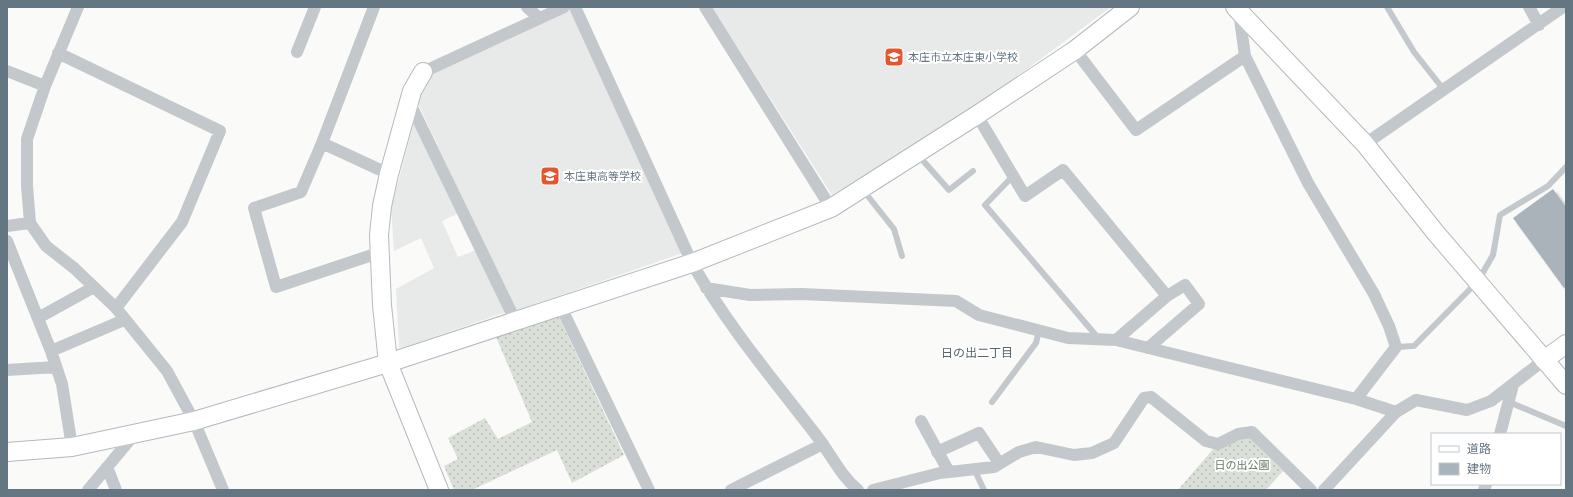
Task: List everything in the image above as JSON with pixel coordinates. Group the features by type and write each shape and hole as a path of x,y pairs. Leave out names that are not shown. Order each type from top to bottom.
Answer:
{"street":[{"path":"78,7 58,52 27,139 30,223 46,246 74,268 116,308 124,320 167,371 194,422 223,490"},
{"path":"297,52 315,7"},
{"path":"374,7 322,143 301,192 254,208 276,287 381,252"},
{"path":"527,7 539,18"},
{"path":"439,490 388,363 382,305 381,252 379,236 380,216 389,174 412,91 423,72 564,7"},
{"path":"575,7 692,262 706,288 728,322 823,444 846,480 858,490"},
{"path":"705,7 831,208"},
{"path":"7,452 72,448 194,422 388,363 692,262 831,208 977,115 1075,50 1130,7"},
{"path":"1528,7 1539,25"},
{"path":"1365,144 1565,8"},
{"path":"1237,9 1245,56 1308,183 1374,294 1390,326 1396,347 1356,399"},
{"path":"1237,9 1365,144 1435,232 1566,386"},
{"path":"1075,50 1136,130 1245,56"},
{"path":"58,52 220,131 182,222 116,308"},
{"path":"7,71 45,86"},
{"path":"409,101 515,320"},
{"path":"977,115 1025,196 1063,170 1167,296"},
{"path":"322,143 389,174"},
{"path":"7,226 30,223"},
{"path":"7,242 51,351 62,384 72,448"},
{"path":"1116,340 1167,296 1185,285 1199,304 1148,348"},
{"path":"38,318 94,287"},
{"path":"706,288 750,295 802,294 956,301 980,315 1068,338 1116,340 1356,399 1396,412"},
{"path":"560,305 649,490"},
{"path":"51,351 124,320"},
{"path":"1324,490 1396,412 1416,400 1467,410 1491,401 1566,344"},
{"path":"7,370 56,367"},
{"path":"1500,433 1513,385"},
{"path":"873,490 948,472 994,466 1019,452 1036,447 1074,455 1092,453 1114,443 1144,398 1151,397 1206,441 1218,444 1238,434 1252,432 1311,490"},
{"path":"921,421 948,472"},
{"path":"937,452 979,433 999,463"},
{"path":"88,490 134,435"},
{"path":"731,490 823,444"},
{"path":"107,468 116,490"}],"lane":[{"path":"1387,7 1414,52 1444,90"},
{"path":"916,154 949,190 973,171"},
{"path":"1396,347 1414,346 1478,282 1493,255 1500,215 1548,186 1566,167"},
{"path":"1013,176 985,205 1099,339"},
{"path":"862,189 894,229 902,256"},
{"path":"992,402 1036,343 1039,330"},
{"path":"1509,402 1566,426"},
{"path":"974,469 984,490"}],"shaded area":[{"name":"本庄市立本庄東小学校","path":"712,7 1111,7 977,106 832,195"},
{"name":"本庄東高等学校","path":"571,10 683,253 515,311 416,99 428,75"},
{"path":"415,118 459,213 442,221 458,257 476,250 506,312 402,348 399,347 396,289 434,268 421,238 394,251 391,209"}],"green space":[{"path":"558,315 624,455 572,483 557,450 472,490 454,490 444,466 458,459 448,438 485,418 498,439 532,422 496,337"},
{"name":"日の出公園","path":"1249,437 1283,471 1266,490 1178,490 1214,448 1239,438"}],"building":[{"path":"1553,189 1566,207 1566,286 1564,288 1513,218"}],"place":[{"name":"本庄市立本庄東小学校","path":"894,57"},
{"name":"本庄東高等学校","path":"550,176"}],"district":[{"name":"日の出二丁目","path":"977,352"}]}
